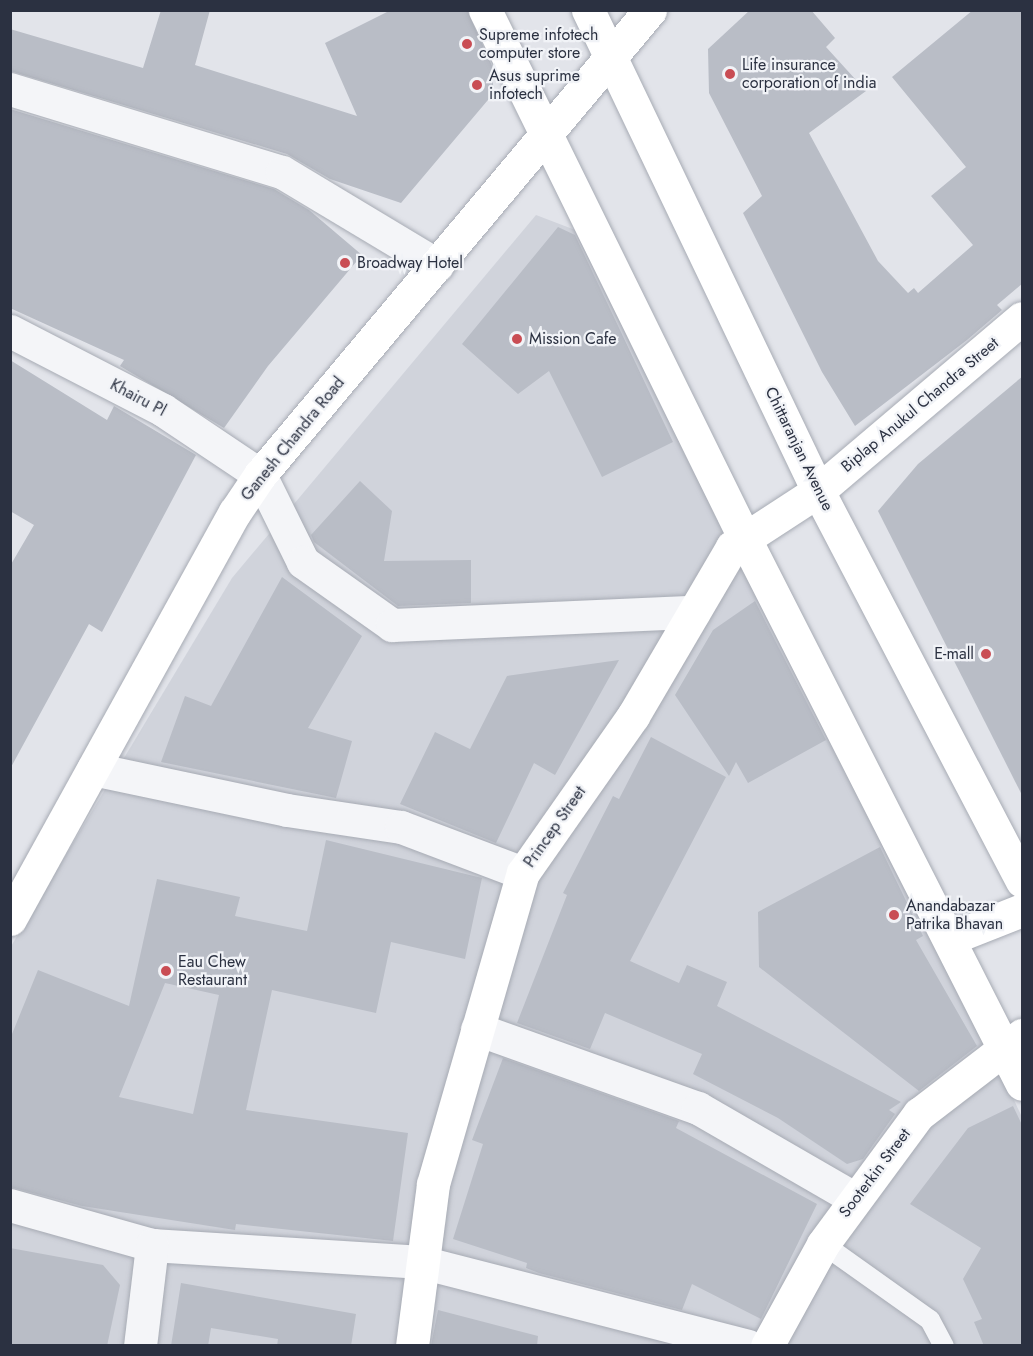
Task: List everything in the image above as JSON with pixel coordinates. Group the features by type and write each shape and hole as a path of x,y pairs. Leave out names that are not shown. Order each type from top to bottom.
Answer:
{"main road":[{"path":"485,10 545,137 745,539 951,939 1013,1040 1023,1084"},
{"name":"Chittaranjan Avenue","path":"588,10 818,491 1023,881"},
{"name":"Ganesh Chandra Road","path":"13,908 260,476 650,10"},
{"name":"Biplap Anukul Chandra Street","path":"818,491 1023,318"},
{"name":"Princep Street","path":"412,1346 421,1262 433,1184 523,873 633,716 732,547 818,491"},
{"path":"951,939 1023,910"},
{"name":"Sooterkin Street","path":"767,1346 823,1244 854,1198 919,1114 1013,1040"}],"street":[{"path":"10,89 282,172 436,265"},
{"name":"Khairu Pl","path":"10,331 163,410 260,476"},
{"path":"260,476 303,562 392,626 694,612"},
{"path":"93,769 287,810 400,827 523,873"},
{"path":"477,1029 698,1108 854,1198"},
{"path":"10,1205 152,1245 421,1262 747,1346"},
{"path":"140,1346 152,1245"}],"lane":[{"path":"823,1244 930,1320 944,1346"}],"shaded area":[{"path":"536,215 583,233 898,857 1022,1117 1022,1345 11,1345 10,948 232,578"}],"building":[{"path":"161,10 210,10 195,65 357,116 325,43 391,10 467,10 493,68 493,94 401,203 330,179 287,154 10,71 10,29 143,68"},
{"path":"750,10 811,10 835,38 826,47 866,91 809,133 878,261 908,293 914,288 918,293 973,245 931,196 966,167 892,77 973,10 1023,10 1023,283 997,305 1002,310 967,340 855,426 822,372 743,213 762,196 709,93 708,49"},
{"path":"10,109 274,189 309,210 362,255 268,366 224,428 120,366 124,360 10,308"},
{"path":"558,227 575,235 673,442 602,477 549,371 518,394 462,344"},
{"path":"10,360 107,420 114,406 196,455 102,632 89,624 10,769 10,566 34,525 10,511"},
{"name":"E-mall","path":"1023,376 1023,797 878,511 918,464"},
{"path":"360,481 392,511 384,561 471,560 471,603 398,606 314,542 311,535"},
{"path":"282,577 362,636 308,728 352,741 336,798 161,762 185,696 211,706"},
{"path":"755,601 826,740 748,783 736,762 729,776 675,695 713,630"},
{"path":"619,660 555,775 534,763 496,843 400,804 435,732 470,749 507,676"},
{"path":"651,737 726,777 630,961 679,983 687,965 727,982 717,1006 901,1102 889,1110 895,1114 863,1159 847,1164 778,1118 693,1074 702,1054 605,1013 590,1049 517,1023 567,895 563,893 613,796 619,799"},
{"path":"326,840 482,878 465,959 391,942 376,1013 272,990 246,1110 408,1133 393,1241 236,1224 235,1230 82,1206 10,1187 10,1039 38,970 129,1006 157,879 240,897 235,916 307,931","holes":["165,983 219,995 193,1114 119,1097"]},
{"path":"880,847 923,936 916,940 977,1046 919,1091 759,967 758,912"},
{"path":"503,1058 679,1121 676,1128 817,1204 761,1319 692,1284 682,1310 539,1273 526,1268 527,1263 453,1239 483,1144 472,1140"},
{"path":"1013,1106 1023,1127 1023,1346 984,1346 974,1322 982,1319 963,1279 981,1248 910,1204 968,1128"},
{"path":"10,1248 103,1265 120,1285 107,1346 10,1346"},
{"path":"181,1283 356,1314 351,1346 277,1346 278,1339 211,1328 208,1346 171,1346"},
{"path":"438,1310 538,1336 537,1346 431,1346"}],"place":[{"name":"Supreme infotech computer store","path":"467,44"},
{"name":"Life insurance corporation of india","path":"730,74"},
{"name":"Asus suprime infotech","path":"477,85"},
{"name":"Broadway Hotel","path":"345,263"},
{"name":"Mission Cafe","path":"517,339"},
{"name":"E-mall","path":"986,654"},
{"name":"Anandabazar Patrika Bhavan","path":"894,915"},
{"name":"Eau Chew Restaurant","path":"166,971"}]}
